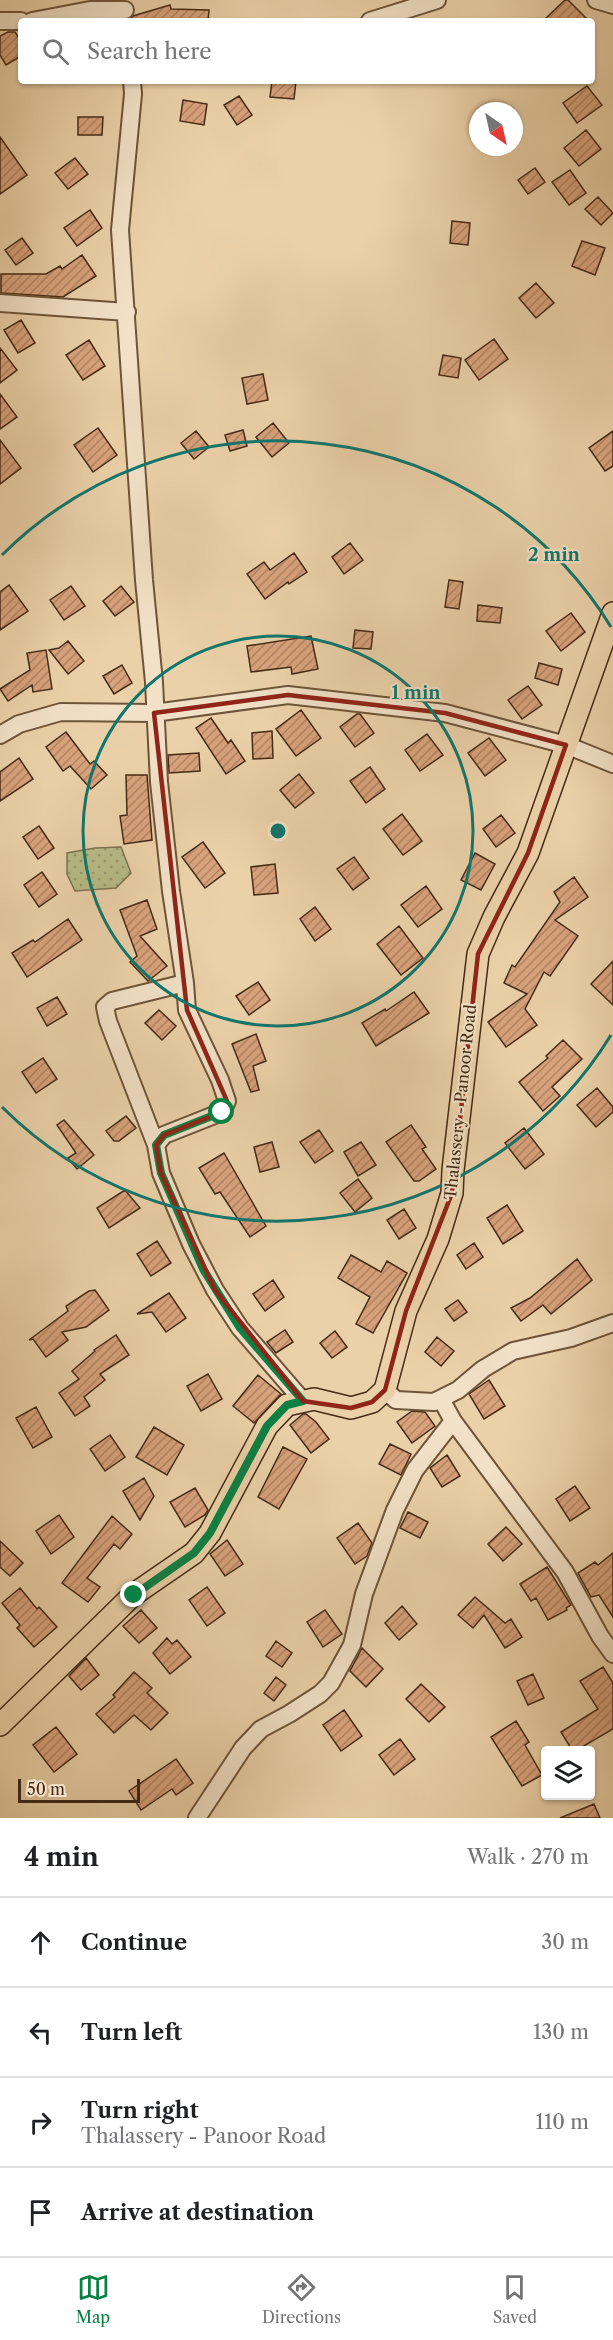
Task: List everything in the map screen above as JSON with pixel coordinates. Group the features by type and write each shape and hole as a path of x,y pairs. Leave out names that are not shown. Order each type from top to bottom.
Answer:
{"main road":[{"name":"Thalassery - Panoor Road","path":"385,1390 406,1311 438,1239 452,1194 456,1137 478,954 494,917 528,853 613,613"},
{"path":"0,1725 134,1595 194,1553 210,1533 267,1426 287,1405 314,1399 351,1408 372,1402 385,1390"}],"street":[{"path":"380,18 437,0"},
{"path":"596,0 613,5"},
{"path":"48,18 90,10 125,10"},
{"path":"0,21 18,21"},
{"path":"132,84 120,230 144,580 154,681 159,782 187,1010 220,1080 227,1101 222,1112 164,1135 156,1145"},
{"path":"0,303 127,312"},
{"path":"0,735 19,724 61,712 154,713 288,694 445,713 566,745 613,764"},
{"path":"185,983 112,1001 105,1007 108,1021 156,1145 161,1173 191,1244 211,1283 240,1328 303,1401"},
{"path":"385,1390 396,1400 434,1402 459,1390 483,1369 513,1351 571,1338 613,1323"},
{"path":"441,1399 453,1420 565,1572 600,1636 613,1654"},
{"path":"197,1818 243,1748 261,1729 320,1694 331,1683 352,1645 364,1594 395,1510 415,1470 453,1420"}],"highlighted area":[{"path":"288,695 445,713 566,745 528,853 478,954 452,1193 406,1311 385,1390 372,1402 351,1408 303,1401 215,1290 161,1173 156,1145 164,1135 222,1112 227,1101 187,1010 154,713"}],"green space":[{"path":"121,847 131,873 116,888 75,891 67,874 67,853 95,848"}],"building":[{"path":"565,0 568,0 586,18 546,18"},
{"path":"170,5 171,9 209,10 208,18 131,18"},
{"path":"8,32 15,32 18,36 18,58 6,65 0,55 0,36"},
{"path":"272,84 296,84 294,99 270,97"},
{"path":"587,86 602,105 577,123 563,103"},
{"path":"239,96 252,115 237,125 224,105"},
{"path":"183,100 207,104 204,125 180,121"},
{"path":"78,117 103,117 102,135 78,135"},
{"path":"586,130 601,149 579,166 564,148"},
{"path":"0,137 27,175 0,194"},
{"path":"75,158 88,174 68,189 55,173"},
{"path":"535,168 545,182 528,194 518,180"},
{"path":"570,170 586,193 569,205 552,182"},
{"path":"598,197 613,213 601,225 585,209"},
{"path":"90,210 102,228 77,246 64,228"},
{"path":"452,221 470,223 468,245 450,243"},
{"path":"22,238 33,253 16,265 5,250"},
{"path":"582,241 605,248 595,275 572,266"},
{"path":"82,255 96,276 63,297 1,293 1,274 46,274 60,266 62,269"},
{"path":"536,283 554,303 536,318 519,298"},
{"path":"21,320 35,343 18,353 4,330"},
{"path":"494,339 508,359 479,380 465,360"},
{"path":"89,340 105,366 83,380 66,355"},
{"path":"0,348 17,370 0,383"},
{"path":"443,355 461,358 458,378 439,375"},
{"path":"263,374 268,400 247,404 242,378"},
{"path":"0,394 17,417 0,429"},
{"path":"273,423 289,443 272,457 256,437"},
{"path":"98,428 117,455 93,472 74,445"},
{"path":"243,430 247,446 230,451 225,435"},
{"path":"196,431 209,447 194,459 181,443"},
{"path":"613,431 613,466 605,471 589,448"},
{"path":"0,440 21,468 0,484"},
{"path":"350,543 363,560 344,574 332,557"},
{"path":"294,553 307,572 289,584 288,582 265,599 247,574 264,562 270,570"},
{"path":"449,580 463,582 459,609 445,607"},
{"path":"9,585 28,611 0,630 0,592"},
{"path":"71,586 85,606 64,620 50,600"},
{"path":"121,586 134,602 115,616 103,601"},
{"path":"478,605 502,608 500,623 477,621"},
{"path":"571,613 585,632 561,651 546,631"},
{"path":"355,630 373,632 371,649 353,648"},
{"path":"311,636 318,669 292,674 291,667 251,672 247,646"},
{"path":"68,641 84,661 68,674 49,650 59,648"},
{"path":"46,650 52,689 33,692 32,685 8,701 0,689 30,670 27,653"},
{"path":"539,663 562,669 558,685 535,678"},
{"path":"122,665 132,683 114,694 103,676"},
{"path":"528,686 542,705 522,719 508,700"},
{"path":"301,710 321,738 296,756 276,729"},
{"path":"360,714 374,733 355,747 340,727"},
{"path":"211,718 228,743 231,740 245,761 226,774 196,728"},
{"path":"272,731 273,758 253,759 252,733"},
{"path":"66,732 90,764 94,761 107,775 91,789 70,766 63,771 46,747"},
{"path":"427,734 443,755 420,771 405,750"},
{"path":"489,738 506,760 485,776 468,753"},
{"path":"199,753 200,771 169,773 168,755"},
{"path":"19,758 33,779 0,801 0,772"},
{"path":"370,767 385,789 366,803 350,781"},
{"path":"299,774 314,793 295,808 280,790"},
{"path":"126,775 147,775 152,840 124,844 120,816 127,815"},
{"path":"402,814 422,841 403,855 383,829"},
{"path":"501,815 515,833 496,847 483,829"},
{"path":"39,826 54,848 38,859 23,837"},
{"path":"203,842 225,873 205,888 182,857"},
{"path":"475,853 495,864 481,890 461,880"},
{"path":"354,857 369,878 353,890 337,869"},
{"path":"275,864 278,893 254,895 251,867"},
{"path":"42,872 57,894 39,907 24,885"},
{"path":"574,877 588,897 555,920 578,936 550,976 544,972 525,1009 537,1025 506,1047 488,1022 527,994 504,983 512,965 515,967 560,902 554,892"},
{"path":"426,886 442,909 418,927 401,905"},
{"path":"147,900 157,929 140,936 167,966 148,981 130,962 137,956 120,910"},
{"path":"315,907 331,929 315,941 300,919"},
{"path":"68,919 82,940 27,977 12,953 33,940 35,942"},
{"path":"399,926 423,958 401,975 377,944"},
{"path":"613,961 613,1005 591,984"},
{"path":"258,982 270,1000 249,1015 236,996"},
{"path":"414,992 429,1013 376,1046 362,1023 385,1009 386,1011"},
{"path":"57,997 67,1014 47,1026 37,1008"},
{"path":"159,1010 176,1026 162,1040 145,1023"},
{"path":"256,1034 266,1061 253,1066 259,1090 251,1092 232,1044"},
{"path":"563,1040 582,1059 552,1087 560,1096 543,1111 519,1082 548,1058 546,1056"},
{"path":"43,1058 57,1079 36,1093 22,1072"},
{"path":"597,1088 613,1107 613,1112 596,1127 577,1105"},
{"path":"126,1116 136,1128 119,1141 114,1141 106,1131"},
{"path":"64,1120 94,1155 77,1169 68,1158 76,1153 57,1125"},
{"path":"411,1125 426,1147 422,1149 436,1169 419,1181 414,1181 386,1142"},
{"path":"524,1128 544,1154 525,1169 505,1143"},
{"path":"319,1130 333,1151 315,1163 300,1142"},
{"path":"272,1142 279,1167 260,1172 254,1147"},
{"path":"361,1142 376,1165 358,1176 344,1152"},
{"path":"224,1153 266,1226 250,1237 220,1192 215,1194 199,1168"},
{"path":"358,1179 372,1198 355,1212 340,1193"},
{"path":"125,1190 140,1208 109,1228 97,1208"},
{"path":"507,1205 523,1231 503,1244 487,1218"},
{"path":"404,1209 416,1228 399,1239 387,1220"},
{"path":"157,1241 171,1263 151,1276 137,1254"},
{"path":"474,1243 483,1257 466,1269 457,1255"},
{"path":"351,1255 381,1272 387,1261 407,1273 373,1333 356,1324 370,1297 338,1278"},
{"path":"577,1259 592,1280 551,1314 543,1305 521,1321 511,1308 530,1298"},
{"path":"273,1280 284,1297 265,1311 253,1294"},
{"path":"95,1290 109,1310 86,1327 62,1332 68,1340 46,1357 33,1339 29,1340 68,1311 66,1306 89,1291"},
{"path":"169,1293 186,1318 166,1332 152,1312 137,1314"},
{"path":"458,1300 467,1312 454,1321 445,1309"},
{"path":"285,1330 293,1342 276,1353 267,1342"},
{"path":"335,1331 347,1347 332,1358 320,1343"},
{"path":"116,1335 129,1355 100,1374 105,1380 84,1397 90,1406 75,1416 59,1393 79,1379 72,1371 94,1350"},
{"path":"437,1337 454,1351 441,1366 425,1352"},
{"path":"208,1374 222,1399 201,1411 187,1386"},
{"path":"258,1375 281,1394 254,1423 233,1406"},
{"path":"489,1380 505,1406 484,1419 469,1394"},
{"path":"36,1407 52,1437 33,1448 16,1418"},
{"path":"412,1411 425,1412 435,1426 412,1443 397,1422"},
{"path":"303,1414 316,1422 329,1439 311,1453 290,1425"},
{"path":"154,1427 184,1445 167,1475 136,1457"},
{"path":"110,1435 125,1457 105,1471 90,1449"},
{"path":"390,1444 411,1454 401,1475 379,1464"},
{"path":"283,1447 307,1459 279,1509 258,1497"},
{"path":"447,1455 460,1476 442,1487 430,1468"},
{"path":"144,1478 154,1496 140,1520 123,1491"},
{"path":"575,1486 590,1508 570,1521 556,1499"},
{"path":"195,1488 208,1510 205,1515 185,1527 170,1502"},
{"path":"408,1512 428,1522 420,1538 400,1528"},
{"path":"59,1515 74,1537 51,1554 36,1531"},
{"path":"112,1516 132,1534 120,1549 114,1544 87,1578 100,1587 88,1602 62,1583"},
{"path":"358,1523 372,1543 367,1556 355,1564 337,1538"},
{"path":"506,1527 522,1544 503,1561 488,1544"},
{"path":"227,1540 243,1564 225,1576 210,1554"},
{"path":"0,1541 23,1563 10,1576 0,1567"},
{"path":"613,1553 613,1617 599,1595 591,1597 578,1573 595,1562 598,1565"},
{"path":"547,1567 571,1605 566,1608 567,1610 548,1620 536,1598 531,1601 520,1584"},
{"path":"207,1587 225,1613 207,1626 189,1600"},
{"path":"20,1588 37,1609 39,1607 57,1627 34,1647 17,1628 20,1625 2,1603"},
{"path":"475,1597 505,1623 511,1619 522,1637 505,1648 484,1615 473,1628 458,1615"},
{"path":"402,1606 417,1624 399,1640 385,1623"},
{"path":"141,1610 157,1628 139,1643 123,1626"},
{"path":"325,1610 342,1634 323,1647 307,1622"},
{"path":"167,1638 172,1644 177,1640 191,1657 170,1674 153,1653"},
{"path":"276,1641 292,1653 282,1667 266,1656"},
{"path":"362,1648 383,1669 366,1687 350,1671"},
{"path":"86,1658 99,1675 81,1690 69,1676"},
{"path":"603,1667 613,1683 613,1729 584,1746 570,1746 561,1732 598,1709 580,1681"},
{"path":"134,1672 152,1688 147,1693 168,1713 151,1730 134,1715 114,1733 96,1714 115,1697 113,1695"},
{"path":"533,1674 544,1698 528,1705 517,1681"},
{"path":"276,1677 286,1685 274,1701 264,1693"},
{"path":"421,1684 445,1707 429,1722 406,1699"},
{"path":"344,1710 362,1736 341,1751 323,1725"},
{"path":"516,1721 529,1742 525,1745 541,1776 522,1786 491,1737"},
{"path":"56,1727 77,1754 54,1772 33,1745"},
{"path":"400,1739 415,1759 394,1775 379,1755"},
{"path":"176,1759 193,1783 176,1795 172,1789 141,1810 129,1791"},
{"path":"594,1804 600,1818 560,1818"}],"route":[{"path":"134,1595 194,1553 210,1533 267,1426 287,1405 303,1401 240,1328 215,1290 191,1244 161,1173 156,1145 164,1135 222,1112"}]}
